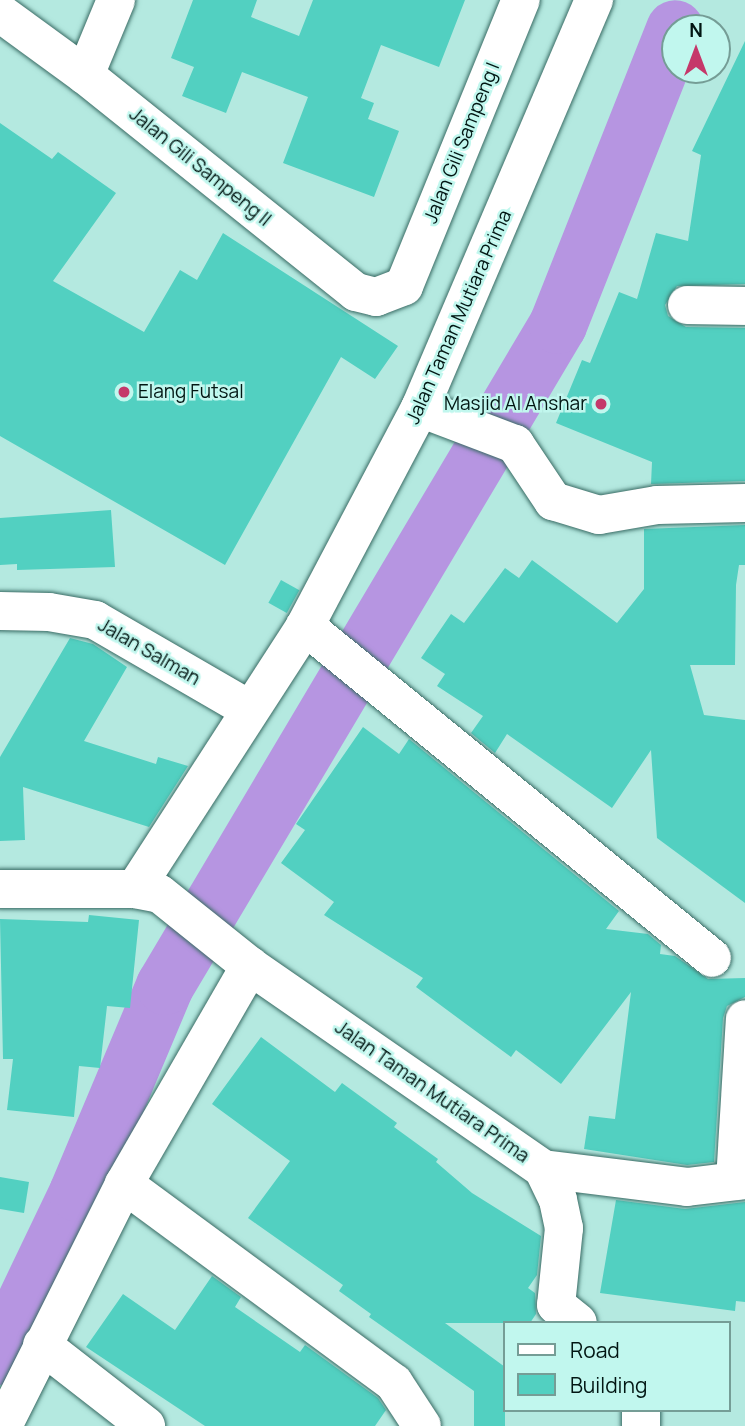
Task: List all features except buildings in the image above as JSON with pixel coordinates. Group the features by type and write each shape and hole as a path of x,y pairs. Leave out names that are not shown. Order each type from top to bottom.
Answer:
{"street":[{"path":"85,75 116,0"},
{"name":"Jalan Gili Sampeng I","path":"404,286 521,0"},
{"name":"Jalan Taman Mutiara Prima","path":"576,1321 556,1305 564,1228 558,1200 543,1169 148,891 250,710 317,634 420,408 594,0"},
{"name":"Jalan Gili Sampeng II","path":"0,13 85,75 356,292 376,297 404,286"},
{"path":"687,305 745,306"},
{"path":"420,408 515,444 552,501 599,514 657,505 745,503"},
{"name":"Jalan Salman","path":"0,611 49,612 95,620 250,710"},
{"path":"317,634 712,958"},
{"path":"0,889 148,891"},
{"path":"3,1426 124,1184 243,958"},
{"path":"543,1169 687,1187 740,1181 745,1019"},
{"path":"124,1184 394,1383 422,1426"},
{"path":"42,1345 146,1426"}],"waterway":[{"path":"0,1356 78,1193 165,986 558,325 661,64"}],"place":[{"name":"Elang Futsal","path":"124,392"},
{"name":"Masjid Al Anshar","path":"601,404"}]}
